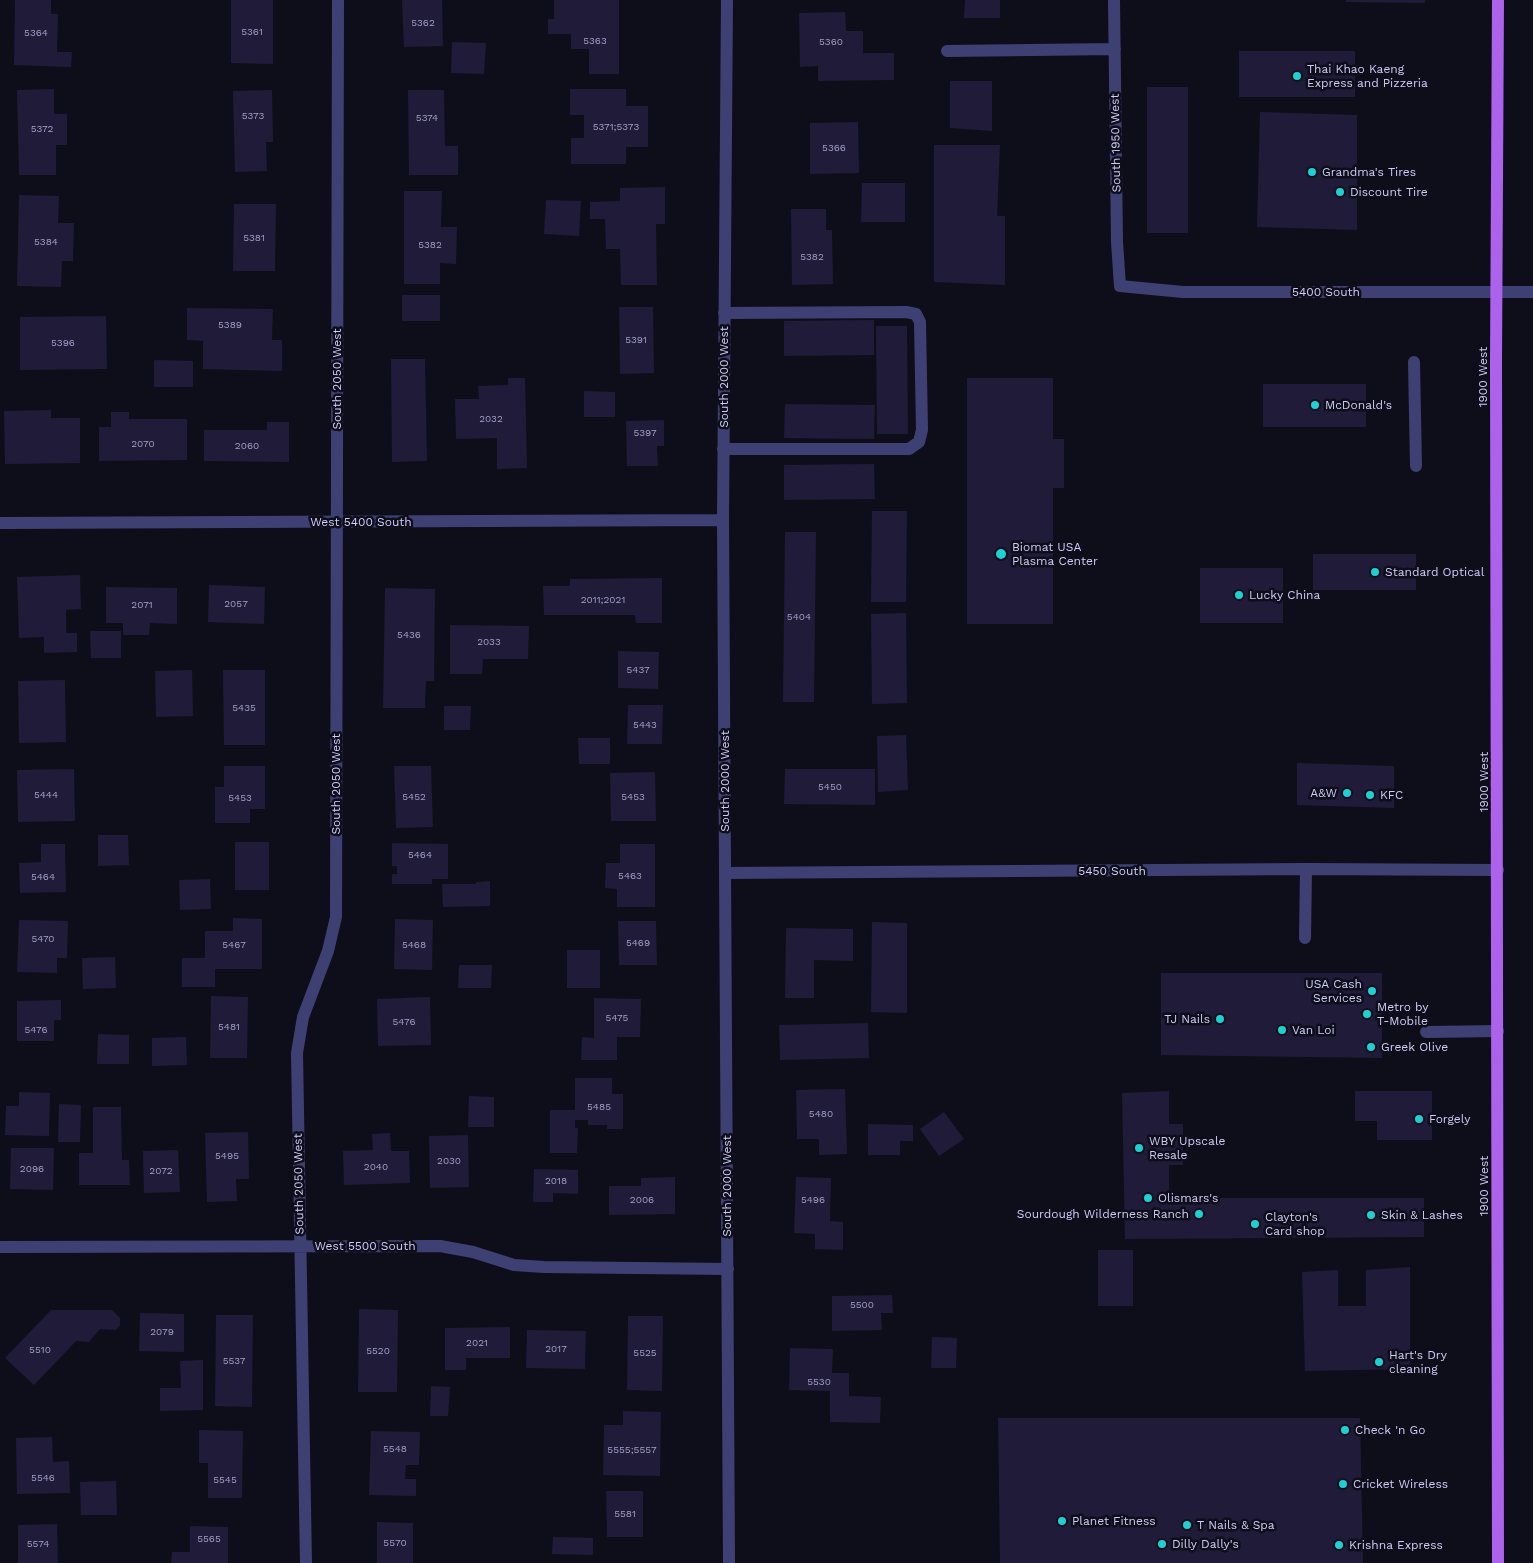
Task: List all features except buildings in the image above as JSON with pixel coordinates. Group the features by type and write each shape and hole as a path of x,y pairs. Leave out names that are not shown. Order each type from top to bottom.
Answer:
{"main road":[{"name":"1900 West","path":"1498,0 1498,292 1496,362 1498,1563"}],"street":[{"name":"South 2050 West","path":"306,1563 297,1053 303,1017 328,951 336,917 338,0"},
{"name":"South 2000 West","path":"727,0 723,520 729,1563"},
{"name":"South 1950 West","path":"1114,0 1117,242 1120,286"},
{"path":"947,51 1115,49"},
{"name":"5400 South","path":"1120,286 1183,292 1533,292"},
{"path":"724,313 906,312 916,314 920,322 922,430 919,442 909,449 724,449"},
{"path":"1414,362 1416,466"},
{"name":"West 5400 South","path":"0,523 723,520"},
{"path":"1305,938 1306,869"},
{"name":"5450 South","path":"725,872 1498,870"},
{"path":"1426,1032 1498,1031"},
{"name":"West 5500 South","path":"0,1247 440,1246 473,1252 514,1265 728,1269"}],"place":[{"name":"Thai Khao Kaeng Express and Pizzeria","path":"1297,76"},
{"name":"Grandma's Tires","path":"1312,172"},
{"name":"Discount Tire","path":"1340,192"},
{"name":"McDonald's","path":"1315,405"},
{"name":"Biomat USA Plasma Center","path":"1001,554"},
{"name":"Standard Optical","path":"1375,572"},
{"name":"Lucky China","path":"1239,595"},
{"name":"A&W","path":"1347,793"},
{"name":"KFC","path":"1370,795"},
{"name":"USA Cash Services","path":"1372,991"},
{"name":"Metro by T-Mobile","path":"1367,1014"},
{"name":"TJ Nails","path":"1220,1019"},
{"name":"Van Loi","path":"1282,1030"},
{"name":"Greek Olive","path":"1371,1047"},
{"name":"Forgely","path":"1419,1119"},
{"name":"WBY Upscale Resale","path":"1139,1148"},
{"name":"Olismars's","path":"1148,1198"},
{"name":"Sourdough Wilderness Ranch","path":"1199,1214"},
{"name":"Skin & Lashes","path":"1371,1215"},
{"name":"Clayton's Card shop","path":"1255,1224"},
{"name":"Hart's Dry cleaning","path":"1379,1362"},
{"name":"Check 'n Go","path":"1345,1430"},
{"name":"Cricket Wireless","path":"1343,1484"},
{"name":"Planet Fitness","path":"1062,1521"},
{"name":"T Nails & Spa","path":"1187,1525"},
{"name":"Dilly Dally's","path":"1162,1544"},
{"name":"Krishna Express","path":"1339,1545"}]}
